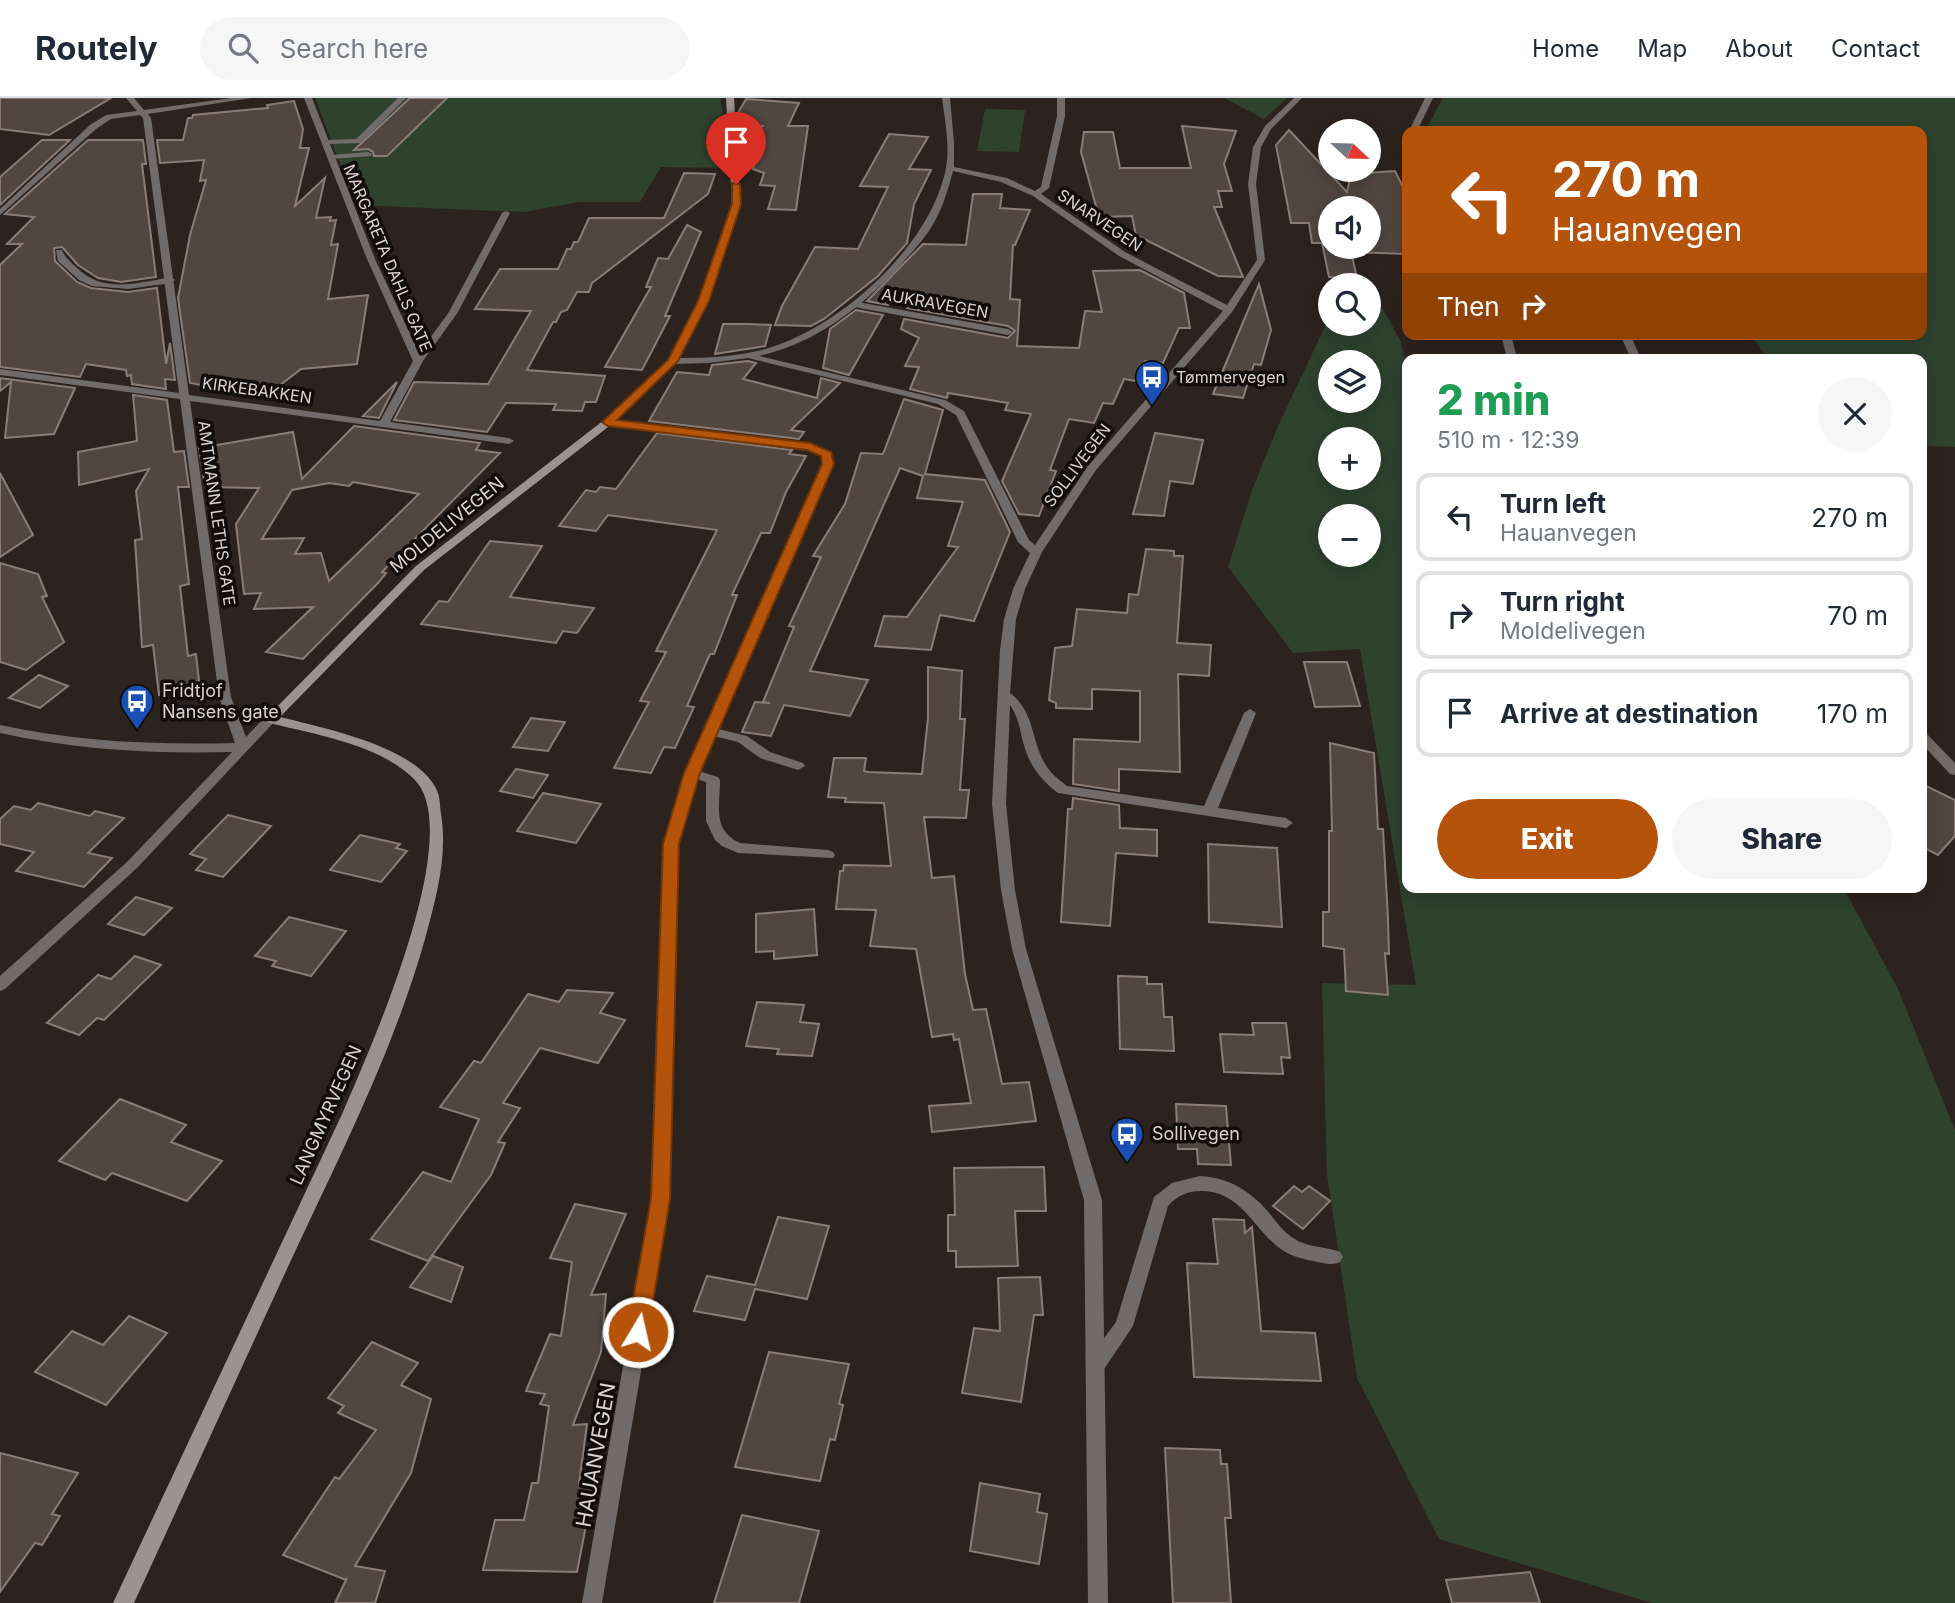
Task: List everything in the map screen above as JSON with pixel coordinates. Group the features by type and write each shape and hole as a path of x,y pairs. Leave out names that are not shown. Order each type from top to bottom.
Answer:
{"main road":[{"name":"MOLDELIVEGEN","path":"271,719 420,568 608,422 673,361 704,301 736,204 730,98"},
{"name":"LANGMYRVEGEN","path":"124,1603 376,1053 411,959 433,880 437,837 436,809 430,791 421,779 399,763 370,749 271,719"}],"street":[{"name":"AMTMANN LETHS GATE","path":"130,98 147,118 171,280 225,697 243,747"},
{"path":"0,213 93,127 109,117 247,98"},
{"name":"MARGARETA DAHLS GATE","path":"308,98 371,259 418,361 383,425"},
{"path":"326,142 358,142 401,98"},
{"name":"AUKRAVEGEN","path":"673,361 715,362 751,356 791,344 832,323 857,305 926,230 950,168 952,152 946,98"},
{"path":"1036,194 1045,188 1061,116 1061,98"},
{"name":"SOLLIVEGEN","path":"1098,1603 1093,1200 1019,949 1001,841 999,804 1006,650 1010,619 1026,570 1092,468 1229,310 1261,260 1252,184 1257,147 1268,128 1298,98"},
{"path":"1415,126 1429,98"},
{"path":"331,157 368,154"},
{"name":"SNARVEGEN","path":"950,168 1004,180 1036,194 1122,254 1229,310"},
{"path":"418,361 453,312 506,213"},
{"path":"59,252 61,259 69,262 83,278 100,285 171,280"},
{"name":"AUKRAVEGEN","path":"857,305 1007,332"},
{"path":"751,356 941,402 960,413 1024,542 1036,552"},
{"name":"KIRKEBAKKEN","path":"0,372 509,441"},
{"name":"HAUANVEGEN","path":"592,1603 661,1199 671,844 692,773 828,464 827,454 810,446 608,422"},
{"path":"1006,695 1016,701 1023,713 1030,752 1037,767 1063,790 1286,823"},
{"path":"1211,811 1250,713"},
{"name":"MOLDELIVEGEN","path":"0,985 133,864 271,719"},
{"path":"0,729 31,737 101,746 171,749 243,747"},
{"path":"710,731 742,739 765,755 798,766"},
{"path":"1927,742 1955,772"},
{"path":"692,773 713,780 713,825 717,836 725,844 738,848 828,855"},
{"path":"1095,1366 1124,1325 1160,1202 1175,1190 1191,1183 1207,1183 1226,1188 1243,1198 1284,1242 1312,1254 1334,1257"}],"green space":[{"path":"315,98 720,98 732,168 661,167 640,202 580,202 524,212 356,205"},
{"path":"1224,98 1287,98 1264,119"},
{"path":"1443,98 1955,98 1955,447 1927,446 1927,354 1764,354 1754,340 1927,340 1927,126 1428,126"},
{"path":"985,109 1025,110 1019,152 977,151"},
{"path":"1383,309 1401,342 1404,354 1402,893 1846,893 1898,989 1955,1130 1955,1603 1652,1603 1439,1539 1357,1378 1327,1174 1322,983 1416,985 1360,649 1293,653 1228,567 1252,490 1279,424 1321,336 1381,336"}],"building":[{"path":"0,98 111,98 49,135 0,129"},
{"path":"410,98 447,98 387,156 374,156 368,149 354,150"},
{"path":"746,99 799,103 788,126 808,126 796,210 768,209 775,186 760,185 764,173 753,169 760,143 739,135 738,127 764,126 738,125 738,113"},
{"path":"294,101 303,129 300,148 309,148 295,206 325,178 316,218 331,217 330,221 336,220 331,245 338,244 328,299 368,295 357,364 301,369 265,397 190,383 178,298 190,235 206,180 200,181 204,160 160,163 157,140 183,140 188,118 193,115 268,108 267,105"},
{"path":"1182,126 1236,131 1224,164 1232,191 1218,191 1222,207 1214,207 1243,277 1218,276 1136,235 1132,216 1099,217 1081,152 1084,132 1113,132 1120,168 1191,168"},
{"path":"1289,130 1318,161 1318,182 1338,182 1347,192 1349,182 1381,182 1381,172 1395,171 1402,185 1402,254 1381,253 1381,196 1318,196 1318,243 1312,243 1309,223 1291,223 1276,145"},
{"path":"889,134 928,137 909,169 931,170 914,204 907,243 878,276 824,319 811,326 775,325 782,306 815,247 858,249 888,187 860,186"},
{"path":"42,140 70,140 0,205 0,177"},
{"path":"88,140 143,140 146,164 142,164 156,277 121,282 98,278 78,265 62,247 54,248 55,261 77,282 91,288 128,292 157,288 166,364 170,343 175,380 165,379 166,389 132,384 131,375 127,376 126,370 86,364 80,377 0,367 0,265 22,244 7,244 34,217 5,214"},
{"path":"684,173 715,174 708,194 592,283 589,292 577,292 567,310 561,312 556,322 553,322 527,370 605,376 596,402 585,402 582,411 553,410 556,404 506,403 487,432 394,420 414,382 488,384 531,311 475,309 500,269 558,269 567,249 571,249 574,242 578,242 589,218 664,218"},
{"path":"973,194 1002,194 1000,208 1030,210 1013,245 1010,299 1020,300 1017,346 1079,348 1085,311 1102,312 1093,271 1140,270 1184,293 1190,328 1179,328 1163,363 1145,361 1135,381 1124,379 1113,404 1103,403 1094,423 1069,419 1050,470 1056,471 1039,516 1019,514 1002,481 1031,414 1005,410 1008,403 948,393 947,398 910,389 919,367 905,366 919,338 901,329 904,319 1008,338 1015,331 1008,326 907,308 910,299 895,292 888,305 867,301 923,244 966,245"},
{"path":"687,225 701,232 665,316 670,316 642,370 605,367 651,287 646,287 658,258 668,259"},
{"path":"1325,259 1353,259 1356,273 1328,273"},
{"path":"1259,284 1271,330 1261,365 1254,364 1243,398 1213,394"},
{"path":"856,310 883,315 849,375 823,368 830,329"},
{"path":"723,324 771,325 765,346 715,354"},
{"path":"748,361 756,363 743,379 817,398 821,378 840,383 791,430 804,432 799,439 649,421 677,372 709,375 712,365"},
{"path":"0,378 75,388 54,434 5,438 11,382 0,391"},
{"path":"397,382 379,418 363,416"},
{"path":"133,395 167,400 174,452 184,451 189,487 178,487 189,584 180,586 188,656 196,654 199,681 189,683 190,687 159,695 153,645 142,647 135,540 142,539 136,491 149,469 79,485 78,452 137,441"},
{"path":"904,399 943,410 925,474 985,480 1010,532 974,621 940,615 931,650 875,646 884,616 907,617 958,547 948,546 963,502 917,498 923,476 900,468 810,671 868,680 850,716 784,705 771,736 742,732 755,702 770,703 763,702 794,627 789,626 821,557 813,556 845,504 861,453 883,454"},
{"path":"354,426 480,443 476,450 500,453 382,572 386,573 378,583 303,659 266,652 313,607 254,609 261,593 244,594 236,524 259,488 205,487 199,448 293,432 302,479","holes":["353,482 419,494 329,581 321,553 295,554 304,538 262,539 292,490 329,483 349,486"]},
{"path":"657,433 792,450 789,454 806,456 786,492 770,533 761,533 732,595 737,595 714,654 710,654 687,706 694,707 675,748 664,747 651,773 614,768 649,702 640,701 666,652 656,651 717,530 608,515 596,531 559,526 586,490 596,492 600,487 616,489"},
{"path":"1155,433 1203,440 1193,484 1170,481 1164,516 1133,514"},
{"path":"0,473 33,535 0,557"},
{"path":"490,541 542,546 510,597 594,608 577,633 563,631 556,643 421,624 439,601 448,602"},
{"path":"1146,549 1174,551 1174,556 1183,556 1177,643 1211,645 1209,676 1178,674 1180,772 1119,769 1119,791 1073,784 1074,739 1140,742 1140,691 1092,689 1092,709 1056,708 1056,703 1049,700 1055,648 1072,646 1077,609 1127,613 1129,594 1138,595"},
{"path":"0,563 38,574 47,596 42,597 64,642 26,670 0,662"},
{"path":"1304,662 1347,662 1360,706 1315,707"},
{"path":"928,667 962,671 960,719 965,719 960,790 969,790 966,818 924,817 932,878 954,876 965,974 973,1010 986,1009 1002,1084 1029,1082 1036,1121 932,1132 929,1106 971,1103 959,1039 954,1040 953,1034 932,1037 916,949 870,946 876,910 836,909 840,871 843,871 844,865 891,866 884,803 845,802 846,798 828,797 834,758 866,758 864,771 868,772 922,774 928,718"},
{"path":"39,675 68,686 40,708 9,698"},
{"path":"531,718 565,722 548,751 513,747"},
{"path":"1330,743 1374,753 1378,829 1383,829 1388,919 1389,954 1385,953 1388,995 1346,991 1344,949 1323,946 1323,912 1329,912 1329,831 1332,831"},
{"path":"516,769 548,775 533,798 500,791"},
{"path":"1927,786 1955,800 1955,836 1938,855 1927,850"},
{"path":"543,793 601,804 576,843 517,831"},
{"path":"1073,798 1119,805 1120,828 1157,830 1157,856 1116,853 1110,926 1061,922 1068,809 1072,809"},
{"path":"38,803 90,816 95,811 124,818 88,853 112,858 84,887 16,871 34,852 0,844 0,819 14,806 31,810"},
{"path":"228,815 271,826 223,877 196,870 206,859 190,854"},
{"path":"360,835 400,844 396,848 407,851 381,882 330,870"},
{"path":"1208,844 1277,848 1282,927 1209,922"},
{"path":"136,897 172,908 144,935 108,924"},
{"path":"814,909 817,955 774,959 774,951 756,952 756,914"},
{"path":"289,917 346,931 311,976 272,966 276,961 255,956"},
{"path":"135,956 161,965 104,1020 97,1018 79,1035 47,1023 98,975 111,979"},
{"path":"1118,976 1147,977 1147,984 1162,984 1164,1017 1172,1017 1174,1051 1120,1049"},
{"path":"567,990 613,993 600,1013 625,1020 598,1063 540,1048 503,1103 520,1108 498,1142 505,1143 491,1175 428,1261 371,1239 423,1172 451,1182 479,1119 440,1107 474,1061 481,1063 528,994 559,1002"},
{"path":"757,1002 804,1005 800,1022 819,1024 812,1056 777,1054 779,1049 746,1046"},
{"path":"1252,1023 1286,1023 1290,1058 1281,1057 1283,1074 1224,1072 1220,1034 1254,1035"},
{"path":"120,1099 186,1125 171,1142 222,1161 187,1201 112,1173 105,1180 59,1161"},
{"path":"1176,1104 1226,1106 1231,1165 1198,1164 1197,1149 1178,1149"},
{"path":"1044,1167 1046,1211 1015,1211 1018,1266 956,1267 956,1251 948,1251 948,1215 955,1215 954,1168"},
{"path":"1294,1186 1302,1192 1309,1186 1330,1201 1303,1229 1273,1206"},
{"path":"575,1204 626,1214 591,1295 606,1294 601,1352 573,1425 587,1424 579,1484 594,1484 577,1572 483,1570 495,1520 524,1520 532,1483 538,1483 549,1406 540,1404 545,1394 526,1391 550,1334 561,1336 572,1262 550,1258"},
{"path":"778,1217 829,1226 807,1299 755,1289 745,1320 694,1311 707,1276 755,1285"},
{"path":"1213,1219 1244,1220 1245,1233 1252,1227 1261,1331 1315,1333 1321,1381 1194,1377 1187,1263 1218,1264"},
{"path":"433,1256 463,1267 451,1302 410,1287"},
{"path":"1040,1277 1043,1315 1034,1315 1021,1402 962,1393 974,1328 1000,1331 998,1278"},
{"path":"129,1316 167,1333 106,1405 35,1372 72,1331 103,1345"},
{"path":"372,1342 418,1363 401,1385 431,1399 411,1473 355,1566 385,1571 375,1603 335,1603 347,1578 346,1580 283,1555 335,1477 339,1479 376,1430 338,1413 344,1406 328,1398"},
{"path":"769,1352 849,1364 839,1404 843,1405 835,1440 830,1439 820,1481 735,1467"},
{"path":"1165,1448 1220,1450 1221,1464 1227,1464 1231,1518 1225,1518 1231,1603 1173,1603"},
{"path":"0,1453 78,1473 52,1514 60,1516 42,1545 35,1543 0,1592"},
{"path":"980,1483 1040,1494 1037,1512 1047,1514 1039,1564 970,1551"},
{"path":"742,1515 819,1531 799,1603 714,1603"},
{"path":"1530,1572 1540,1603 1452,1603 1446,1580"}],"place":[{"name":"Tømmervegen","path":"1152,407"},
{"name":"Fridtjof Nansens gate","path":"137,731"},
{"name":"Sollivegen","path":"1127,1164"}],"route":[{"path":"638,1332 661,1199 671,844 692,773 828,464 827,454 810,446 608,422 673,361 704,301 736,204 736,184"}]}
